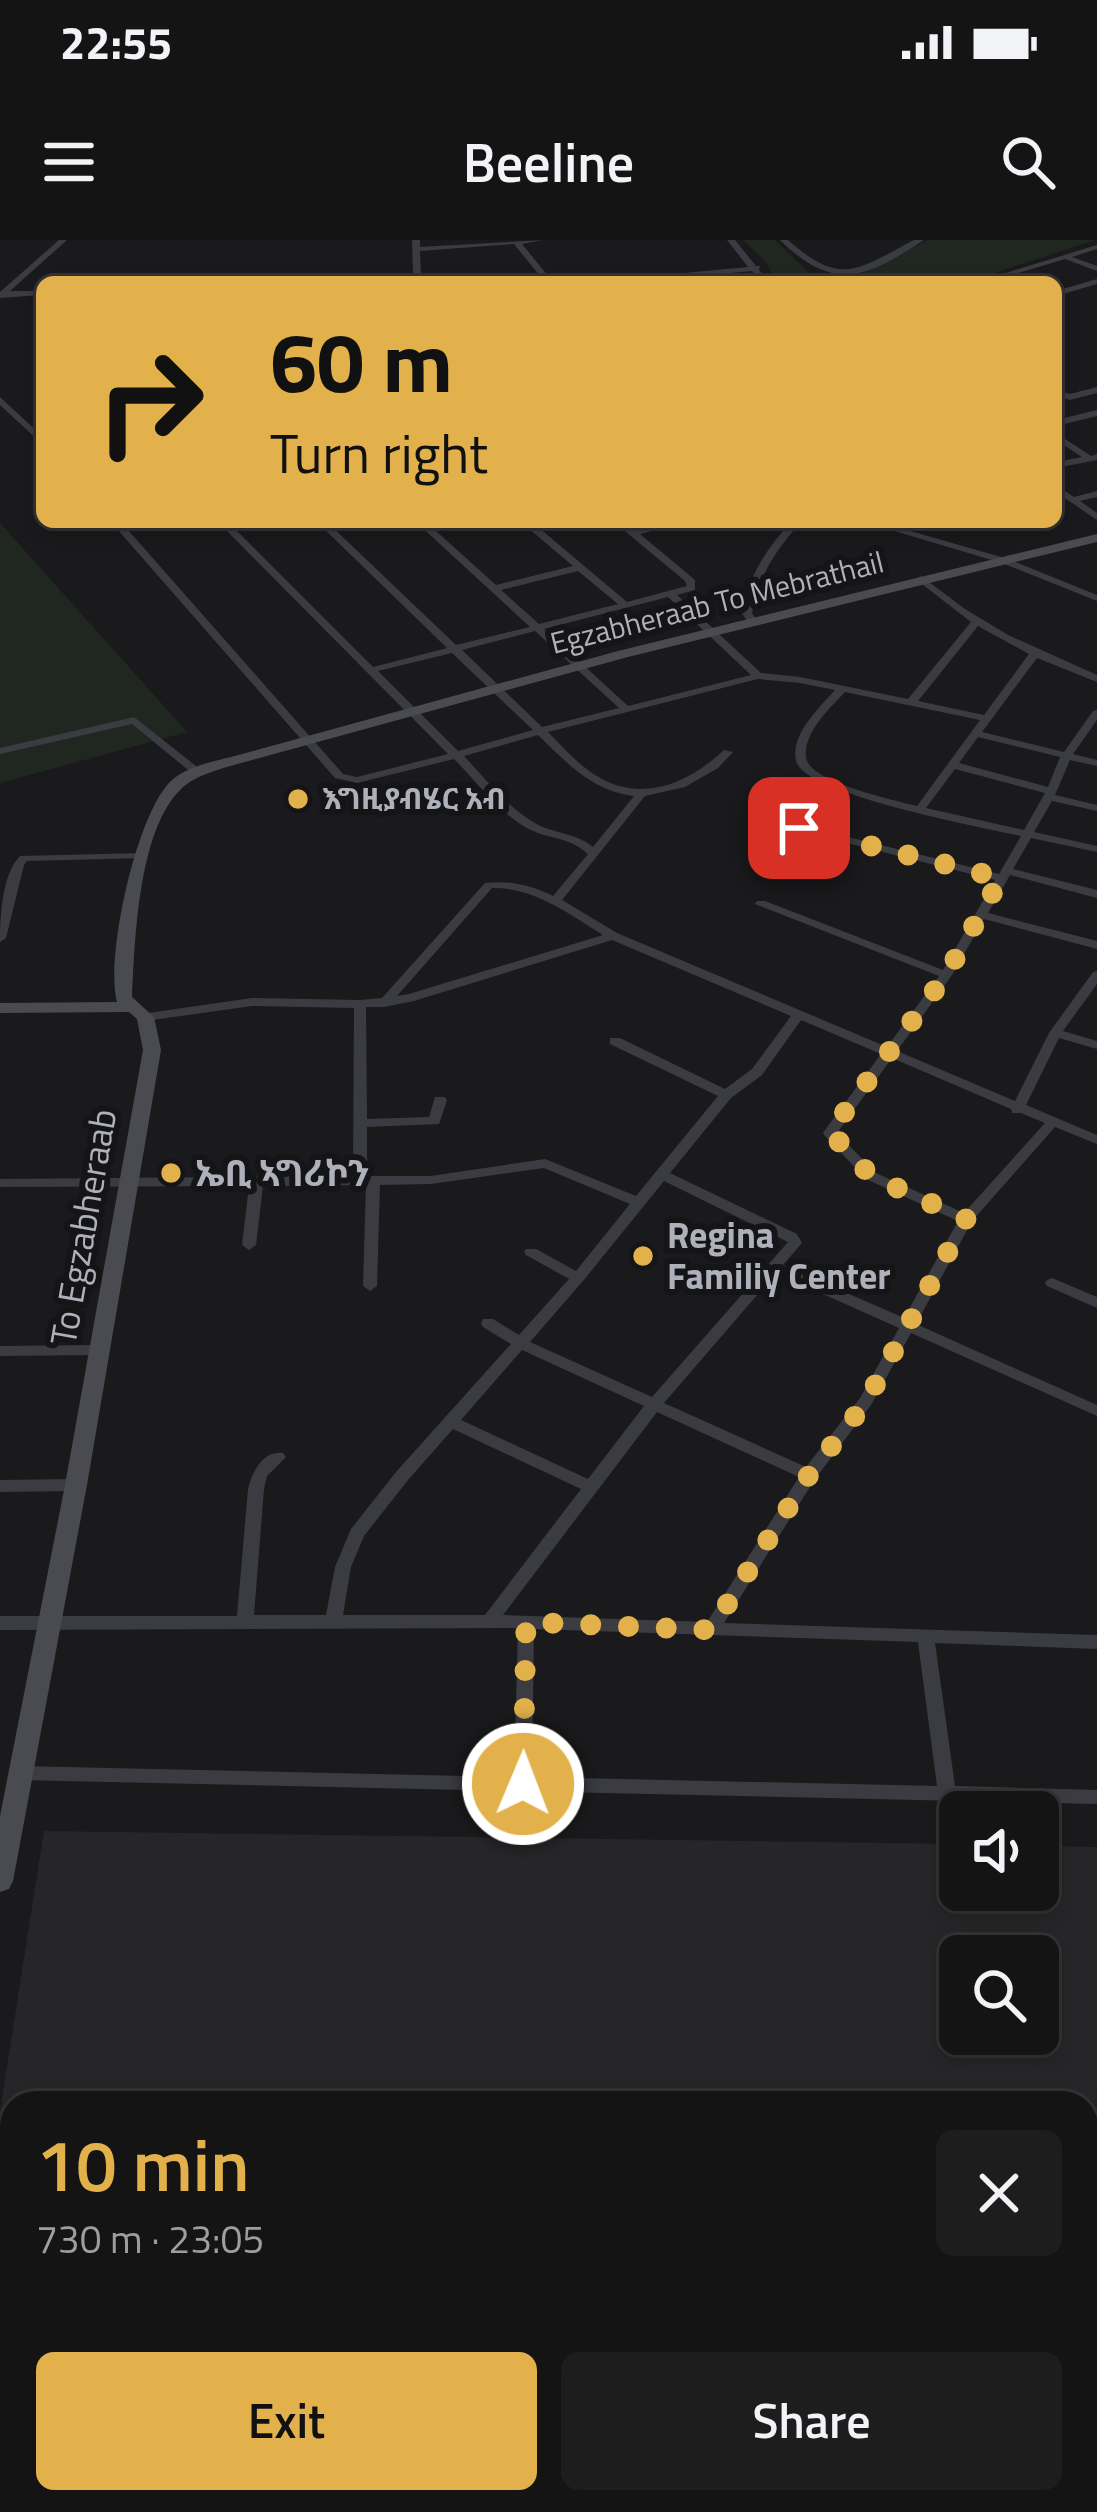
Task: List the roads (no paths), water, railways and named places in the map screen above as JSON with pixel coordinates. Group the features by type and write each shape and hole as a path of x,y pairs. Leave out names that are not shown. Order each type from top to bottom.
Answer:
{"main road":[{"name":"Egzabheraab To Mebrathail","path":"307,739 1097,534"},
{"path":"197,772 307,739"},
{"name":"To Egzabheraab","path":"0,1881 152,1050 133,1008 126,938 142,856 166,796 197,772"},
{"path":"0,998 133,1008"},
{"path":"0,1008 133,1008"}],"street":[{"path":"2,295 63,240"},
{"path":"417,276 416,245 539,240"},
{"path":"731,240 762,276"},
{"path":"785,240 814,269 840,275 920,240"},
{"path":"516,241 544,276"},
{"path":"1003,276 1097,247"},
{"path":"1066,257 1097,268"},
{"path":"673,276 758,268"},
{"path":"1019,272 1029,276"},
{"path":"1062,290 1097,280"},
{"path":"2,295 36,292"},
{"path":"1062,395 1070,398 1097,390"},
{"path":"0,400 36,432"},
{"path":"1062,422 1097,413"},
{"path":"1062,439 1094,458"},
{"path":"1062,464 1094,458"},
{"path":"1062,492 1097,517"},
{"path":"1072,500 1097,494"},
{"path":"121,528 347,779 758,676 843,688 985,718"},
{"path":"229,528 530,826 561,830 594,854"},
{"path":"328,528 591,778 615,789 663,793 707,776 728,752"},
{"path":"428,528 626,709"},
{"path":"533,528 626,607"},
{"path":"372,670 692,588 690,580 627,528"},
{"path":"633,533 656,528"},
{"path":"753,622 747,613 754,582 765,559 791,528"},
{"path":"890,528 999,559 1097,598"},
{"path":"495,588 578,568"},
{"path":"928,577 974,624 1033,656 1097,679"},
{"path":"672,596 758,676"},
{"path":"912,701 974,624"},
{"path":"920,809 1033,656"},
{"path":"843,688 822,710 801,750 800,763 806,773 849,791 1097,849"},
{"path":"966,1219 871,1176 830,1132 946,975 1051,794 1066,756 1095,718"},
{"path":"0,752 134,720 197,772"},
{"path":"978,734 1097,763"},
{"path":"953,765 1097,808"},
{"path":"555,901 643,792"},
{"path":"799,828 1097,894"},
{"path":"0,938 18,864 24,858 142,856"},
{"path":"384,1003 489,885 502,883 555,901 613,936 796,1017 1097,1141"},
{"path":"761,904 946,975"},
{"path":"983,915 1097,945"},
{"path":"133,1008 252,1002 384,1003 613,936"},
{"path":"1017,1110 1055,1034 1097,975"},
{"path":"360,1004 360,1123 370,1286"},
{"path":"333,1622 343,1567 357,1533 578,1278 726,1095 757,1072 796,1017"},
{"path":"1055,1034 1097,1045"},
{"path":"614,1041 726,1095"},
{"path":"360,1123 434,1121 440,1100"},
{"path":"711,1630 809,1475 866,1402 966,1219 1051,1124"},
{"path":"0,1183 477,1177 516,1165 545,1163 638,1202"},
{"path":"489,1621 655,1403 795,1243 792,1237 663,1175"},
{"path":"249,1245 256,1183"},
{"path":"531,1252 578,1278"},
{"path":"774,1265 909,1330 1097,1411"},
{"path":"1052,1282 1097,1303"},
{"path":"488,1323 522,1344 809,1475"},
{"path":"0,1351 97,1350"},
{"path":"453,1424 589,1486"},
{"path":"245,1620 256,1489 260,1473 278,1457"},
{"path":"0,1486 76,1485"},
{"path":"0,1623 489,1621 1097,1642"},
{"path":"523,1784 526,1622"},
{"path":"926,1639 946,1791"},
{"path":"19,1773 939,1794"},
{"path":"1059,1796 1097,1797"}],"place":[{"name":"እግዚያብሄር አብ","path":"298,799"},
{"name":"ኤቢ ኣግሪኮን","path":"171,1173"},
{"name":"Regina Familiy Center","path":"643,1256"}]}
